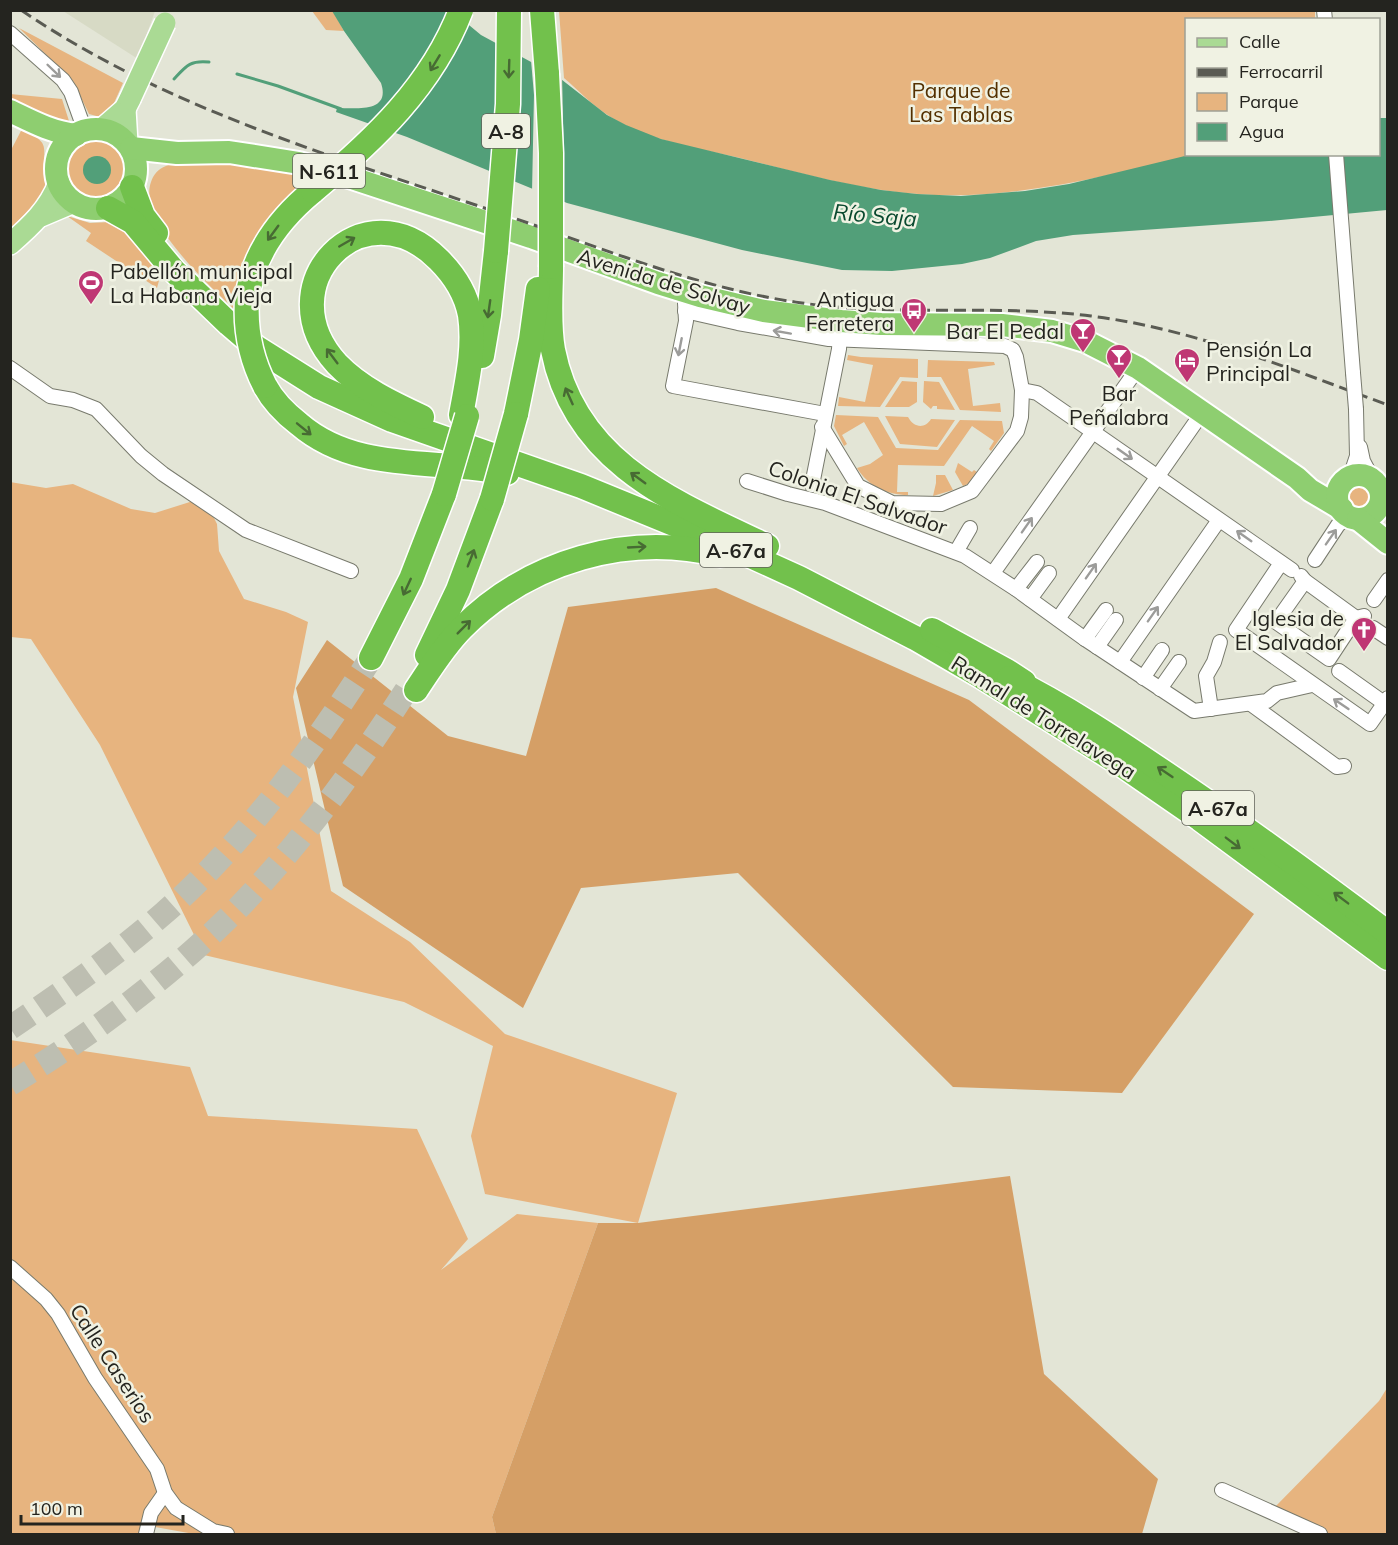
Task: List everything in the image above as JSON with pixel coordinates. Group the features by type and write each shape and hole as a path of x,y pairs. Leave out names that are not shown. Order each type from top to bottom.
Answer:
{"highway":[{"path":"461,10 438,58 410,99 382,129 313,190 288,215 266,243 254,270 247,300 249,344 265,386 287,414 326,444 357,455 400,462 483,468 608,498"},
{"name":"A-8","path":"371,658 411,579 444,494 460,421 484,341 496,251 509,78 509,10"},
{"path":"542,10 551,153 547,265 551,335 561,380 592,436 615,460 668,498 858,590 1007,671 1041,694"},
{"name":"N-611","path":"10,111 44,129 114,133 129,145 154,152 177,153"},
{"path":"44,129 58,155"},
{"path":"88,132 67,142 58,155 56,172 65,194 74,202 90,209 108,208 133,222 174,271 257,348 319,387 392,420 581,486 608,498"},
{"path":"129,145 136,165 134,183 143,216 175,257 217,301 258,336 302,366 349,394 375,406 460,421"},
{"name":"Avenida de Solvay","path":"177,153 229,152 282,159 349,177 531,237 684,300 764,311 840,330 881,324 1002,325 1052,331 1085,341 1138,368 1388,543"},
{"name":"N-611","path":"108,208 122,200 134,183 157,160 177,153"},
{"path":"372,233 397,236 411,241 435,256 455,279 466,299 471,332 470,359 460,421 390,401 359,383 337,363 321,341 312,312 313,288 322,265 340,246 352,239 372,233"},
{"path":"547,265 516,414 492,499 455,598 412,688 462,628 495,601 541,573 582,557 606,551 679,547 703,550 749,563 808,589 942,659 1116,761"},
{"name":"Ramal de Torrelavega","path":"460,421 586,478 704,525 830,582 1041,694 1127,746 1215,806 1388,933"},
{"name":"N-611","path":"1346,481 1364,475 1373,480"},
{"name":"Avenida de Solvay","path":"1297,478 1316,485 1346,481"},
{"path":"1373,480 1381,492 1380,506 1388,533"},
{"path":"1346,481 1338,500 1349,514 1371,515 1380,506"},
{"name":"Ramal de Torrelavega","path":"608,498 799,578 915,638 982,677 1116,761 1200,819 1388,958"}],"main road":[{"path":"129,145 127,104 167,17"},
{"path":"88,132 127,104"},
{"path":"10,244 40,217 59,183"},
{"path":"40,217 74,202"}],"street":[{"path":"10,33 63,80 71,92 88,132"},
{"path":"1336,156 1358,436 1357,456 1346,481"},
{"path":"684,300 686,321 673,386 823,421 854,481 862,489 892,503 941,504 972,491 1017,431 1021,417 1022,390 1015,353 1008,346 840,330 823,421 812,485"},
{"path":"993,573 1138,368"},
{"path":"10,369 50,396 73,400 96,409 141,456 163,474 246,530 351,571"},
{"path":"1022,390 1037,393 1388,638"},
{"path":"1058,619 1202,413"},
{"path":"1358,436 1363,460 1373,480"},
{"name":"Colonia El Salvador","path":"747,481 825,503 956,552 993,573 1189,709 1199,712 1251,704 1266,701 1277,693 1312,685"},
{"path":"1315,560 1338,525 1349,514"},
{"path":"1120,663 1219,520"},
{"name":"Colonia El Salvador","path":"956,552 970,528"},
{"path":"1016,589 1037,562"},
{"path":"1030,599 1049,573"},
{"path":"1298,574 1276,622 1284,628 1329,659 1364,621"},
{"path":"1298,574 1236,630 1370,724 1386,701 1332,667"},
{"path":"1379,600 1388,580"},
{"path":"1085,639 1111,615 1097,647"},
{"path":"1211,709 1206,676 1214,662 1220,642"},
{"path":"1143,678 1162,650"},
{"path":"1160,689 1179,662"},
{"path":"1251,704 1337,767 1344,766"},
{"name":"Calle Caserios","path":"10,1267 46,1299 57,1314 94,1378 157,1469 165,1493 176,1508 213,1531 227,1534"},
{"path":"1222,1490 1320,1534"},
{"path":"146,1534 151,1513 165,1493"}],"shaded area":[{"path":"63,11 155,11 138,59"},
{"path":"716,588 969,700 1254,914 1122,1093 953,1087 738,873 581,888 523,1008 343,886 296,688 327,640 448,736 526,756 568,607"},
{"path":"1010,1176 1044,1374 1158,1479 1142,1534 496,1534 492,1517 598,1223 638,1223"}],"green space":[{"name":"Parque de Las Tablas","path":"1315,10 1315,18 1185,18 1185,156 1192,156 1058,185 988,194 953,195 896,192 832,181 675,143 622,124 600,110 564,78 559,11"},
{"path":"312,11 333,11 344,31 326,30"},
{"path":"19,28 123,83 110,112 100,117 89,114 73,81"},
{"path":"10,94 62,99 69,121 68,123 61,122 46,117 11,98"},
{"path":"22,129 41,141 43,145 45,194 11,228 11,150"},
{"path":"91,141 103,141 114,146 122,154 127,171 125,183 114,196 103,201 91,201 80,196 72,188 67,177 67,165 72,154 80,146"},
{"path":"188,163 249,165 314,179 236,311 178,252 155,215 150,198 151,182 155,175 169,165"},
{"path":"67,216 90,223 110,222 126,226 161,273 157,288 86,241 91,233"},
{"path":"848,355 918,359 918,378 900,377 880,407 838,406 839,397 865,402 873,365 847,360"},
{"path":"928,360 994,362 995,365 968,369 973,406 1000,403 1001,412 960,410 941,377 927,377"},
{"path":"902,381 917,382 917,402 909,407 885,407"},
{"path":"924,381 939,382 955,410 937,409 937,406 931,409 923,402"},
{"path":"836,415 878,417 896,448 938,450 960,420 1002,421 1004,433 991,451 989,449 994,441 972,426 944,466 898,465 897,492 908,492 908,495 900,495 872,484 857,468 870,464 883,455 864,422 842,435 847,444 844,446 834,426"},
{"path":"885,416 908,417 920,426 931,419 955,420 937,447 900,444"},
{"path":"958,463 972,472 974,470 977,472 970,483 963,486 955,472"},
{"path":"936,475 945,475 953,490 933,496"},
{"path":"10,482 46,488 73,484 131,509 155,513 193,501 214,518 217,524 219,551 244,599 286,612 308,622 293,697 331,891 410,942 505,1034 677,1093 638,1223 485,1194 471,1136 493,1046 404,1002 204,955 100,745 31,639 11,637"},
{"path":"1359,484 1368,487 1371,496 1368,505 1359,508 1350,505 1347,496 1350,487"},
{"path":"10,1040 190,1067 208,1116 417,1129 468,1239 441,1270 517,1214 598,1223 492,1517 496,1534 194,1534 144,1525 142,1534 11,1534"},
{"path":"1387,1388 1387,1534 1328,1534 1274,1508 1379,1401"}],"water":[{"name":"Río Saja","path":"332,11 452,11 481,35 557,76 607,115 661,139 830,180 917,194 961,196 1025,191 1069,184 1185,156 1380,156 1380,118 1387,118 1387,210 1073,235 1036,241 990,258 962,264 892,271 842,270 742,250 567,203 407,137 336,112 337,108 370,107 381,100 383,93 381,83"},
{"path":"97,156 107,160 111,170 107,180 97,184 87,180 83,170 87,160"}],"pier":[{"path":"531,60 562,76 564,161 562,204 532,192 534,95"}],"waterway":[{"path":"174,79 189,65 209,62"},
{"path":"237,74 341,109"}],"tunnel":[{"path":"10,1028 146,929 223,856 301,760 371,658"},
{"path":"10,1084 103,1023 162,977 217,929 289,852 371,743 409,686"}],"railway":[{"path":"21,10 77,45 135,76 256,129 689,278 764,297 838,307 1019,311 1091,316 1129,322 1204,340 1278,364 1388,405"}],"place":[{"name":"Pabellón municipal La Habana Vieja","path":"91,306"},
{"name":"Antigua Ferretera","path":"914,334"},
{"name":"Bar El Pedal","path":"1083,354"},
{"name":"Bar Peñalabra","path":"1119,380"},
{"name":"Pensión La Principal","path":"1187,384"},
{"name":"Iglesia de El Salvador","path":"1364,653"}]}
